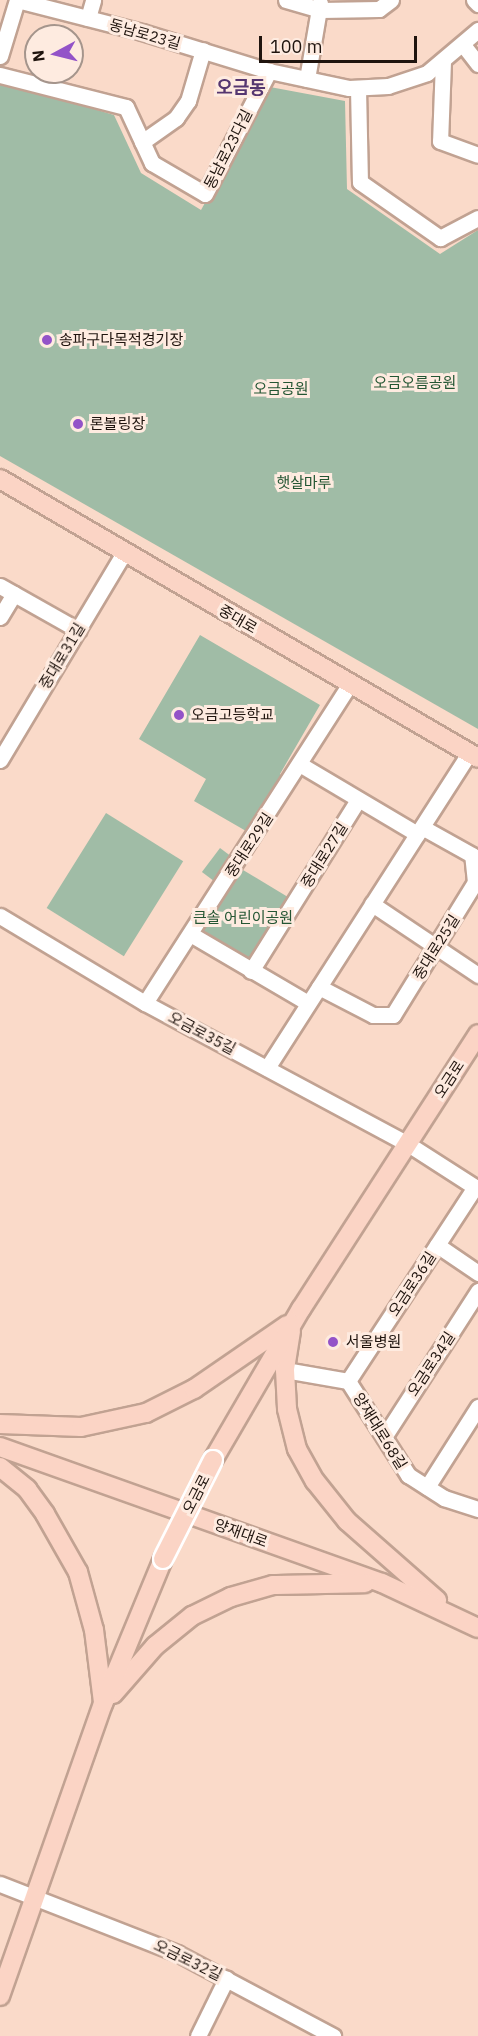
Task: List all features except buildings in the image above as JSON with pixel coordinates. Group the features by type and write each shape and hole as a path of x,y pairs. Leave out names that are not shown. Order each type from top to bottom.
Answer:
{"main road":[{"name":"중대로","path":"0,479 473,755"},
{"name":"오금로","path":"0,1996 37,1898 104,1704 163,1559 213,1460 293,1321 478,1035"},
{"path":"293,1321 285,1370 287,1409 297,1449 315,1481 346,1521 401,1572 459,1617"},
{"path":"0,1424 81,1427 146,1413 194,1389 293,1321"},
{"name":"양재대로","path":"0,1447 382,1583 459,1617 478,1628"},
{"path":"0,1467 27,1489 45,1514 78,1572 94,1630 104,1704"},
{"path":"104,1704 154,1646 192,1616 231,1597 273,1585 382,1583"}],"street":[{"name":"동남로23길","path":"17,0 203,50 268,71 358,88 388,86 427,73 464,46 478,30"},
{"path":"0,56 17,0"},
{"path":"88,18 93,0"},
{"path":"286,0 321,5 383,3"},
{"path":"474,0 478,4"},
{"path":"307,79 321,5"},
{"path":"464,46 478,64"},
{"path":"142,142 176,118 188,101 203,50"},
{"path":"443,61 440,141 478,155"},
{"name":"동남로23다길","path":"0,75 126,107 152,163 205,195 268,71"},
{"path":"358,88 360,182 440,238 478,217"},
{"name":"중대로31길","path":"0,760 124,553"},
{"path":"0,586 78,630"},
{"path":"0,617 14,594"},
{"name":"중대로29길","path":"145,1003 192,935 350,684"},
{"path":"267,1068 419,831 473,755"},
{"name":"중대로25길","path":"301,765 358,800 472,855 475,867 475,882 393,1015 373,1015 319,987"},
{"name":"중대로27길","path":"251,971 358,800"},
{"path":"372,904 478,975"},
{"name":"오금로35길","path":"0,916 145,1003 408,1144"},
{"path":"192,935 308,1003"},
{"name":"오금로36길","path":"348,1381 476,1188 408,1144"},
{"path":"437,1245 478,1273"},
{"name":"오금로34길","path":"384,1437 478,1291"},
{"path":"285,1370 348,1381"},
{"name":"양재대로68길","path":"348,1381 408,1475 427,1487 478,1509"},
{"path":"427,1487 478,1407"},
{"name":"오금로32길","path":"0,1884 177,1953 333,2036"},
{"path":"198,2036 226,1979"}],"green space":[{"name":"오금공원","path":"0,81 114,115 141,173 201,210 270,87 345,101 347,189 440,254 478,230 478,729 0,456"},
{"path":"200,635 320,705 280,774 283,777 246,831 194,801 206,779 139,739"},
{"path":"106,813 183,861 124,956 47,908"},
{"path":"220,848 232,857 214,881 202,872"},
{"name":"큰솔 어린이공원","path":"238,867 292,899 251,967 197,935"}],"place":[{"name":"송파구다목적경기장","path":"47,340"},
{"name":"론볼링장","path":"78,424"},
{"name":"오금고등학교","path":"179,715"},
{"name":"서울병원","path":"333,1342"}],"district":[{"name":"오금동","path":"241,88"}],"park label":[{"name":"오금오름공원","path":"415,383"},
{"name":"햇살마루","path":"304,483"}]}
